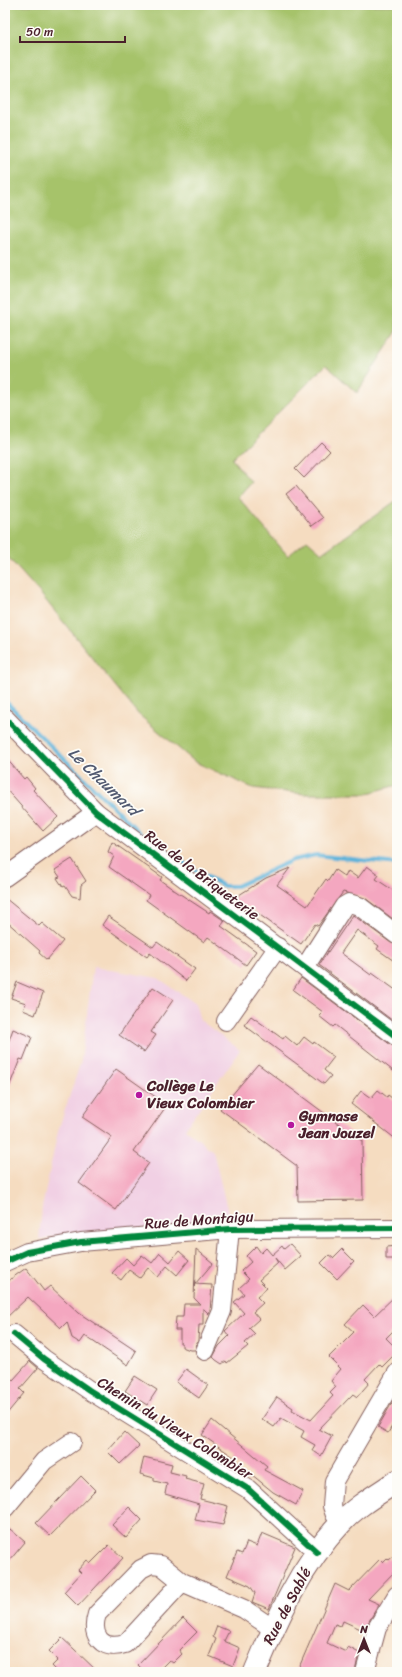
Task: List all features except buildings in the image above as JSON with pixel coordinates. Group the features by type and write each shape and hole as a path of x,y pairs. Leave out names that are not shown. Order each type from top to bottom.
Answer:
{"main road":[{"name":"Rue de Sablé","path":"255,1672 274,1626 301,1574 317,1552 341,1522 367,1501 397,1481"}],"street":[{"name":"Rue de la Briqueterie","path":"5,718 96,812 397,1036"},
{"path":"5,877 96,812"},
{"path":"305,967 344,906 349,903 359,906 397,935"},
{"path":"226,1021 278,948"},
{"name":"Rue de Montaigu","path":"5,1262 27,1252 81,1242 230,1229 397,1228"},
{"path":"204,1351 222,1311 230,1229"},
{"name":"Chemin du Vieux Colombier","path":"14,1334 44,1359 88,1390 248,1489 317,1552"},
{"path":"341,1522 335,1515 332,1506 334,1481 397,1373"},
{"path":"5,1508 44,1461 72,1442"},
{"path":"182,1582 125,1644 116,1647 107,1646 100,1640 96,1632 95,1622 97,1614 141,1568 151,1564 161,1565 182,1582 244,1609 266,1624 274,1626"},
{"path":"365,1672 378,1628 397,1595"}],"shaded area":[{"name":"Collège Le Vieux Colombier","path":"93,967 158,978 195,1003 200,1020 240,1050 185,1129 213,1151 230,1221 72,1234 39,1239 42,1208 58,1131 81,1061"}],"green space":[{"path":"5,5 397,5 397,331 357,393 326,365 232,459 251,482 238,497 288,556 307,540 322,553 397,500 397,785 365,794 304,794 253,788 195,762 138,714 39,592 5,554"}],"waterway":[{"name":"Le Chaumard","path":"5,701 143,836 193,869 224,886 237,886 293,860 316,855 397,864"}],"cycle path":[{"path":"5,718 96,812 397,1037"},
{"path":"5,1262 27,1252 81,1242 230,1229 397,1228"},
{"path":"14,1334 44,1359 89,1390 248,1489 317,1552"}],"place":[{"name":"Collège Le Vieux Colombier","path":"139,1095"},
{"name":"Gymnase Jean Jouzel","path":"291,1125"}]}
